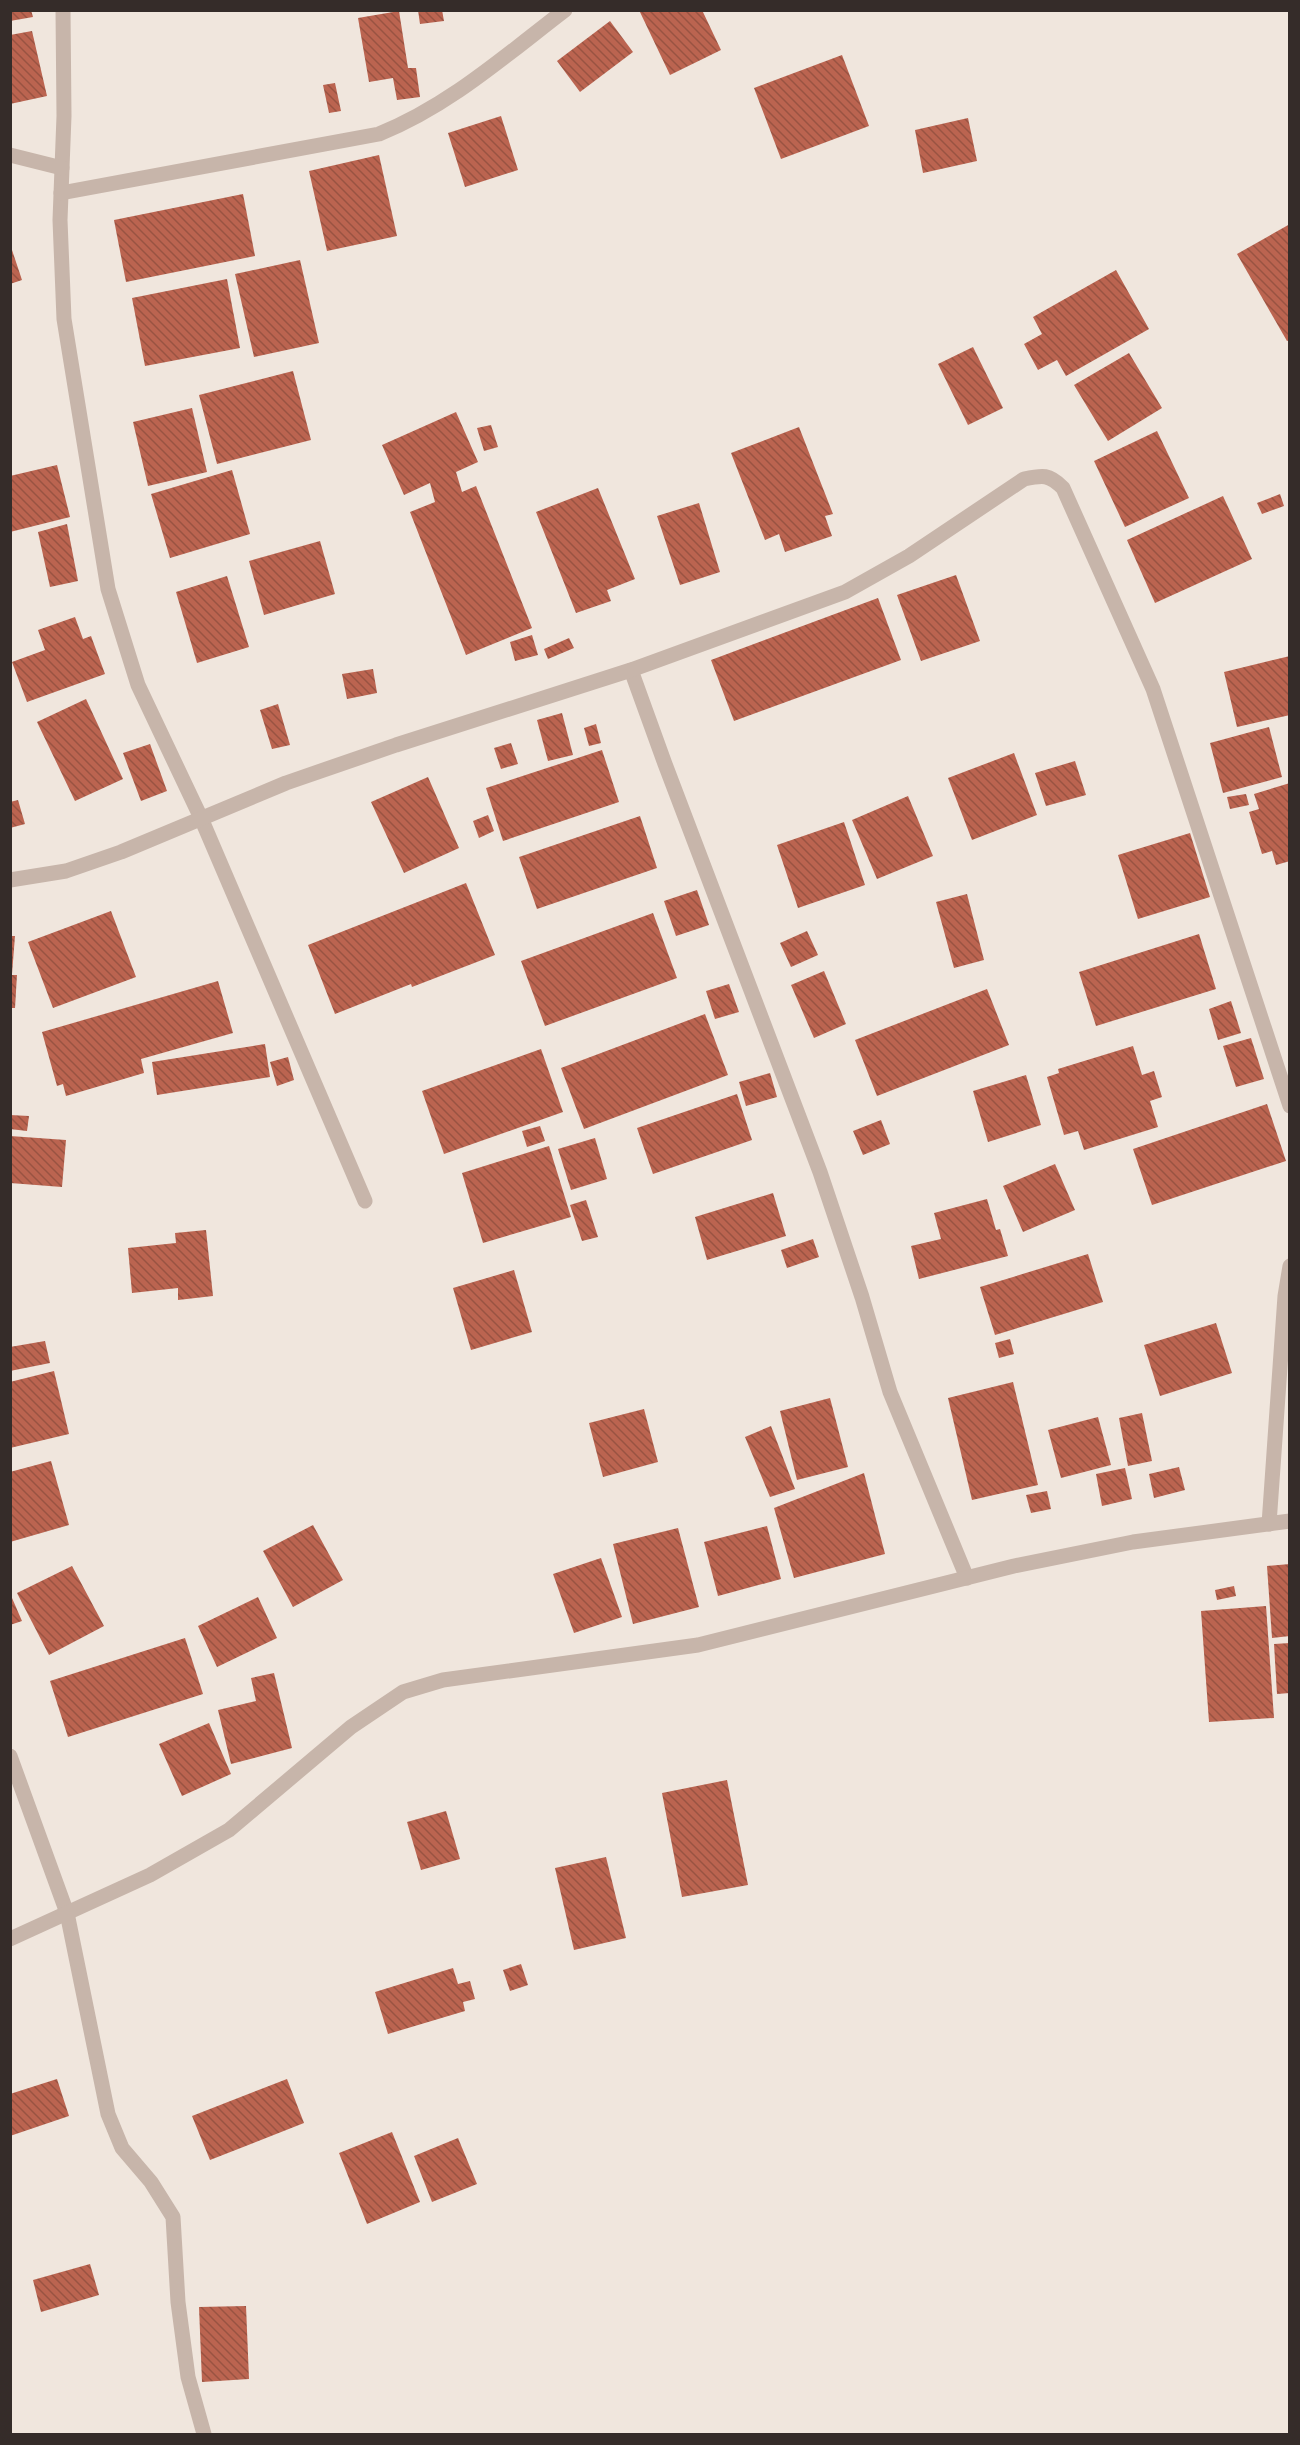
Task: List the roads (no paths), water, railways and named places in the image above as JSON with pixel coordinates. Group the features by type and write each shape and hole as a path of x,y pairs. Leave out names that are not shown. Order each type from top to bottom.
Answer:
{"street":[{"path":"63,10 65,54 61,193 64,318 108,589 138,685 201,818 365,1201"},
{"path":"61,193 379,134 412,121 454,95 565,10"},
{"path":"10,155 62,168"},
{"path":"10,880 66,871 121,852 286,783 396,745 632,670 845,592 909,556 1023,479 1040,476 1052,477 1063,488 1153,689 1290,1106"},
{"path":"632,670 664,764 713,886 820,1172 862,1297 890,1392 967,1578"},
{"path":"1269,1524 1285,1296 1290,1266"},
{"path":"10,1939 150,1875 229,1830 351,1727 403,1692 443,1680 698,1645 1014,1566 1133,1542 1290,1521"},
{"path":"10,1756 67,1913 108,2114 122,2148 152,2182 173,2217 178,2302 188,2377 204,2434"}]}
